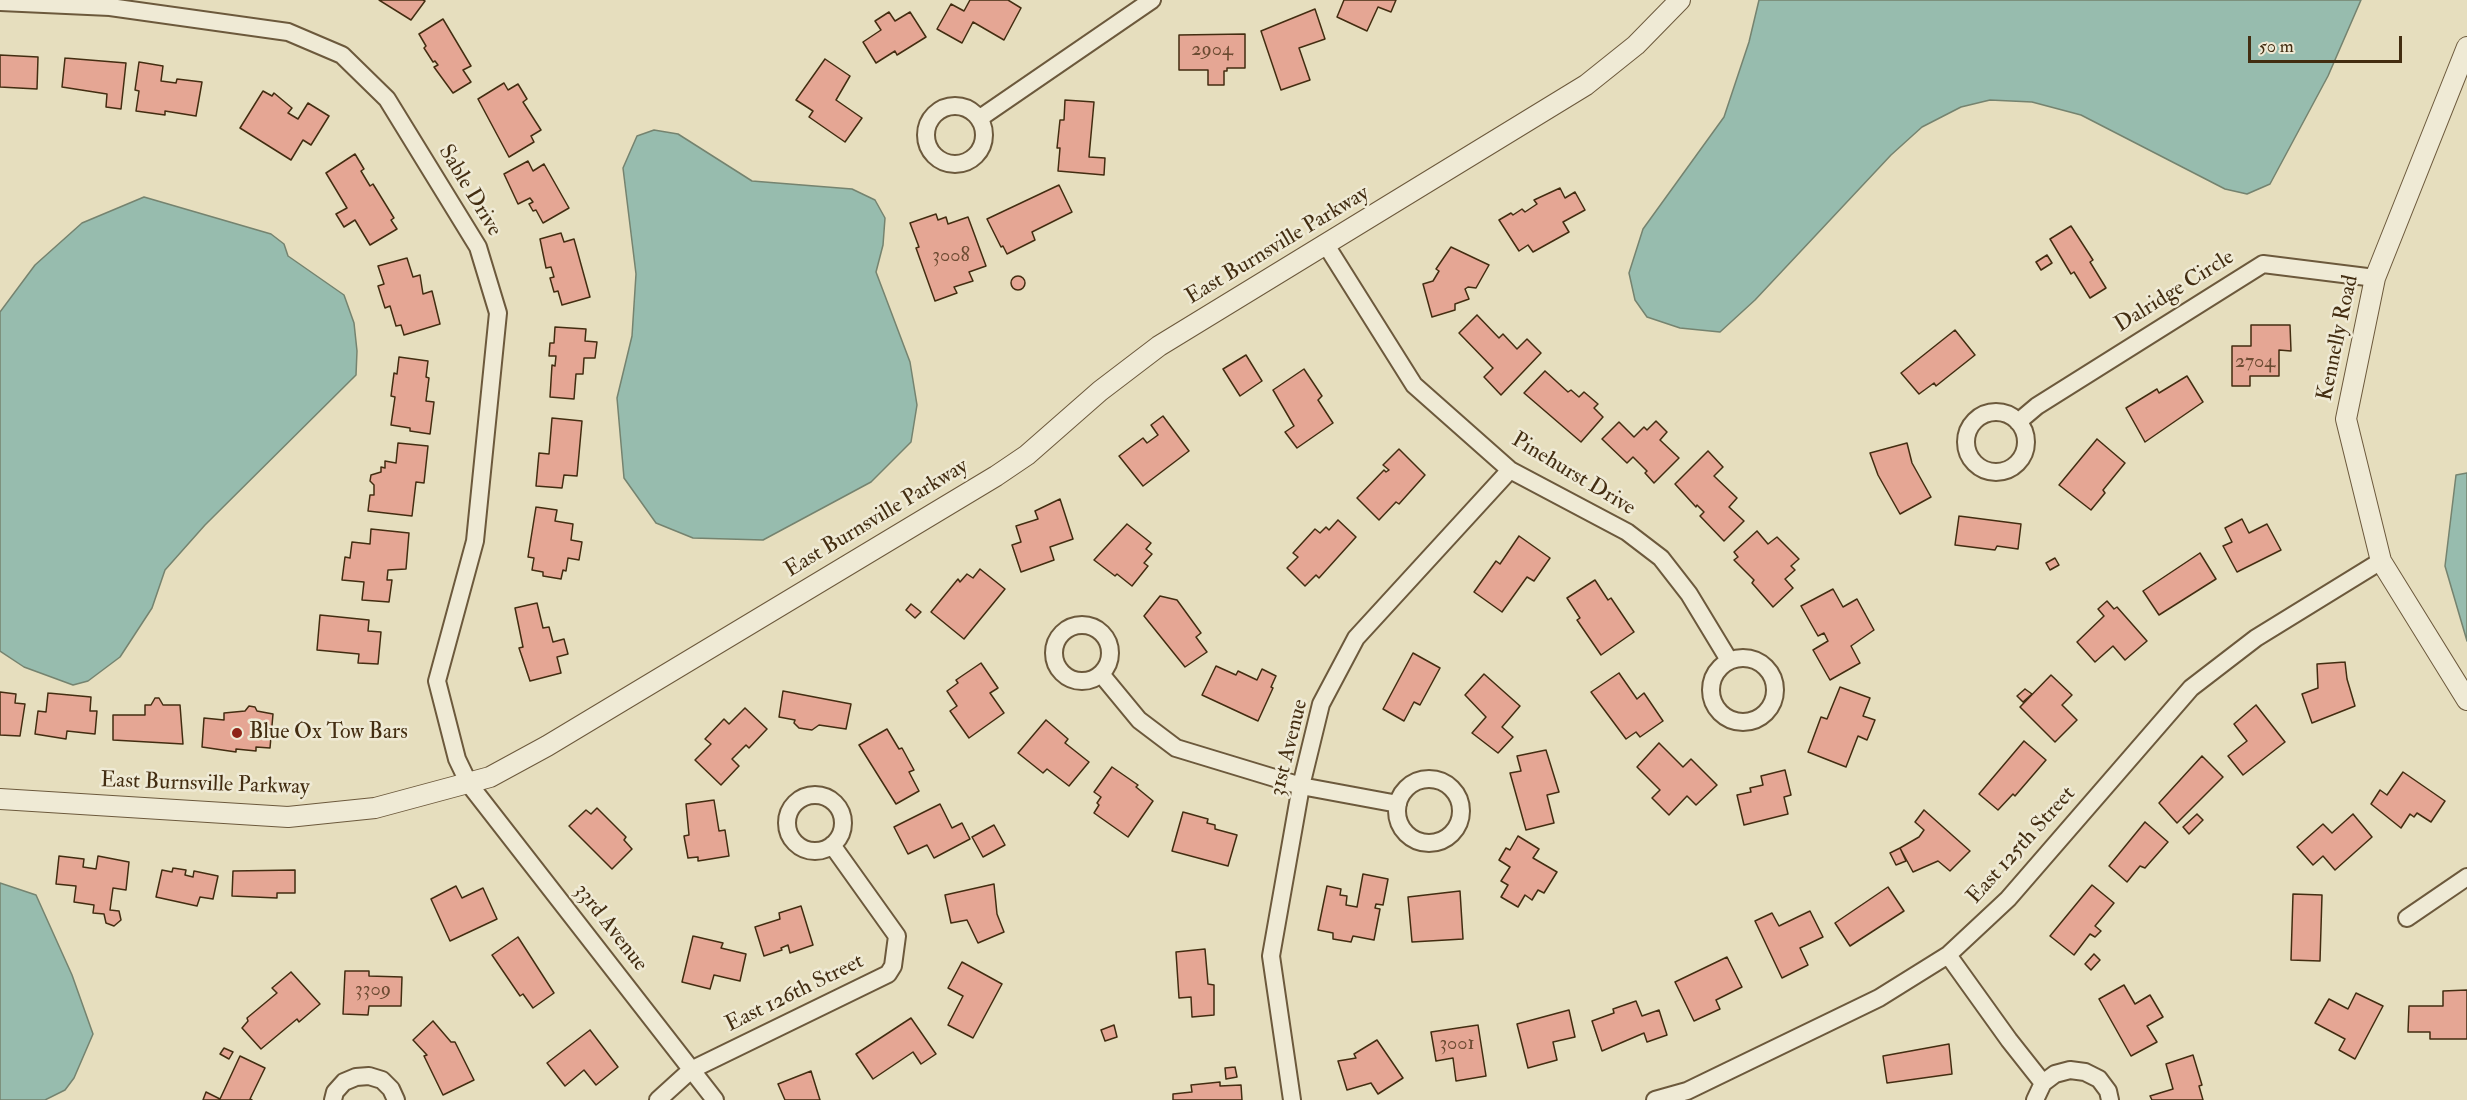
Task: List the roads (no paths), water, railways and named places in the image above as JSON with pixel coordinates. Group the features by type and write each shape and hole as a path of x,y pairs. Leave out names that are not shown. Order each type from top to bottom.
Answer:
{"street":[{"path":"980,118 1152,0"},
{"name":"East Burnsville Parkway","path":"0,799 288,817 375,808 490,777 547,746 996,476 1043,442 1115,379 1159,346 1586,85 1636,45 1680,0"},
{"name":"Sable Drive","path":"0,2 110,7 288,32 342,55 387,99 478,247 498,313 497,324 476,541 437,681 457,759 469,784"},
{"name":"Kennelly Road","path":"2467,47 2375,278 2346,419 2381,561 2467,700"},
{"name":"Pinehurst Drive","path":"1326,245 1414,385 1510,470 1627,532 1661,558 1689,594 1729,660"},
{"name":"Dalridge Circle","path":"2018,422 2037,406 2263,264 2375,278"},
{"name":"31st Avenue","path":"1292,1100 1271,956 1301,786 1321,704 1356,638 1510,470"},
{"name":"East 125th Street","path":"1655,1100 1688,1091 1879,998 1948,955 2008,899 2191,688 2256,638 2381,561"},
{"path":"1101,674 1139,720 1176,748 1301,786 1398,804"},
{"name":"33rd Avenue","path":"469,784 715,1100"},
{"name":"East 126th Street","path":"658,1100 691,1070 888,974 893,966 897,936 832,845"},
{"path":"2407,918 2467,877"},
{"path":"1948,955 2008,1040 2043,1083"},
{"path":"2035,1100 2043,1083 2055,1074 2070,1070 2085,1072 2099,1079 2108,1091 2110,1100"},
{"path":"333,1100 335,1092 344,1082 356,1077 369,1076 382,1080 391,1089 396,1100"}],"place":[{"name":"Blue Ox Tow Bars","path":"237,733"}]}
